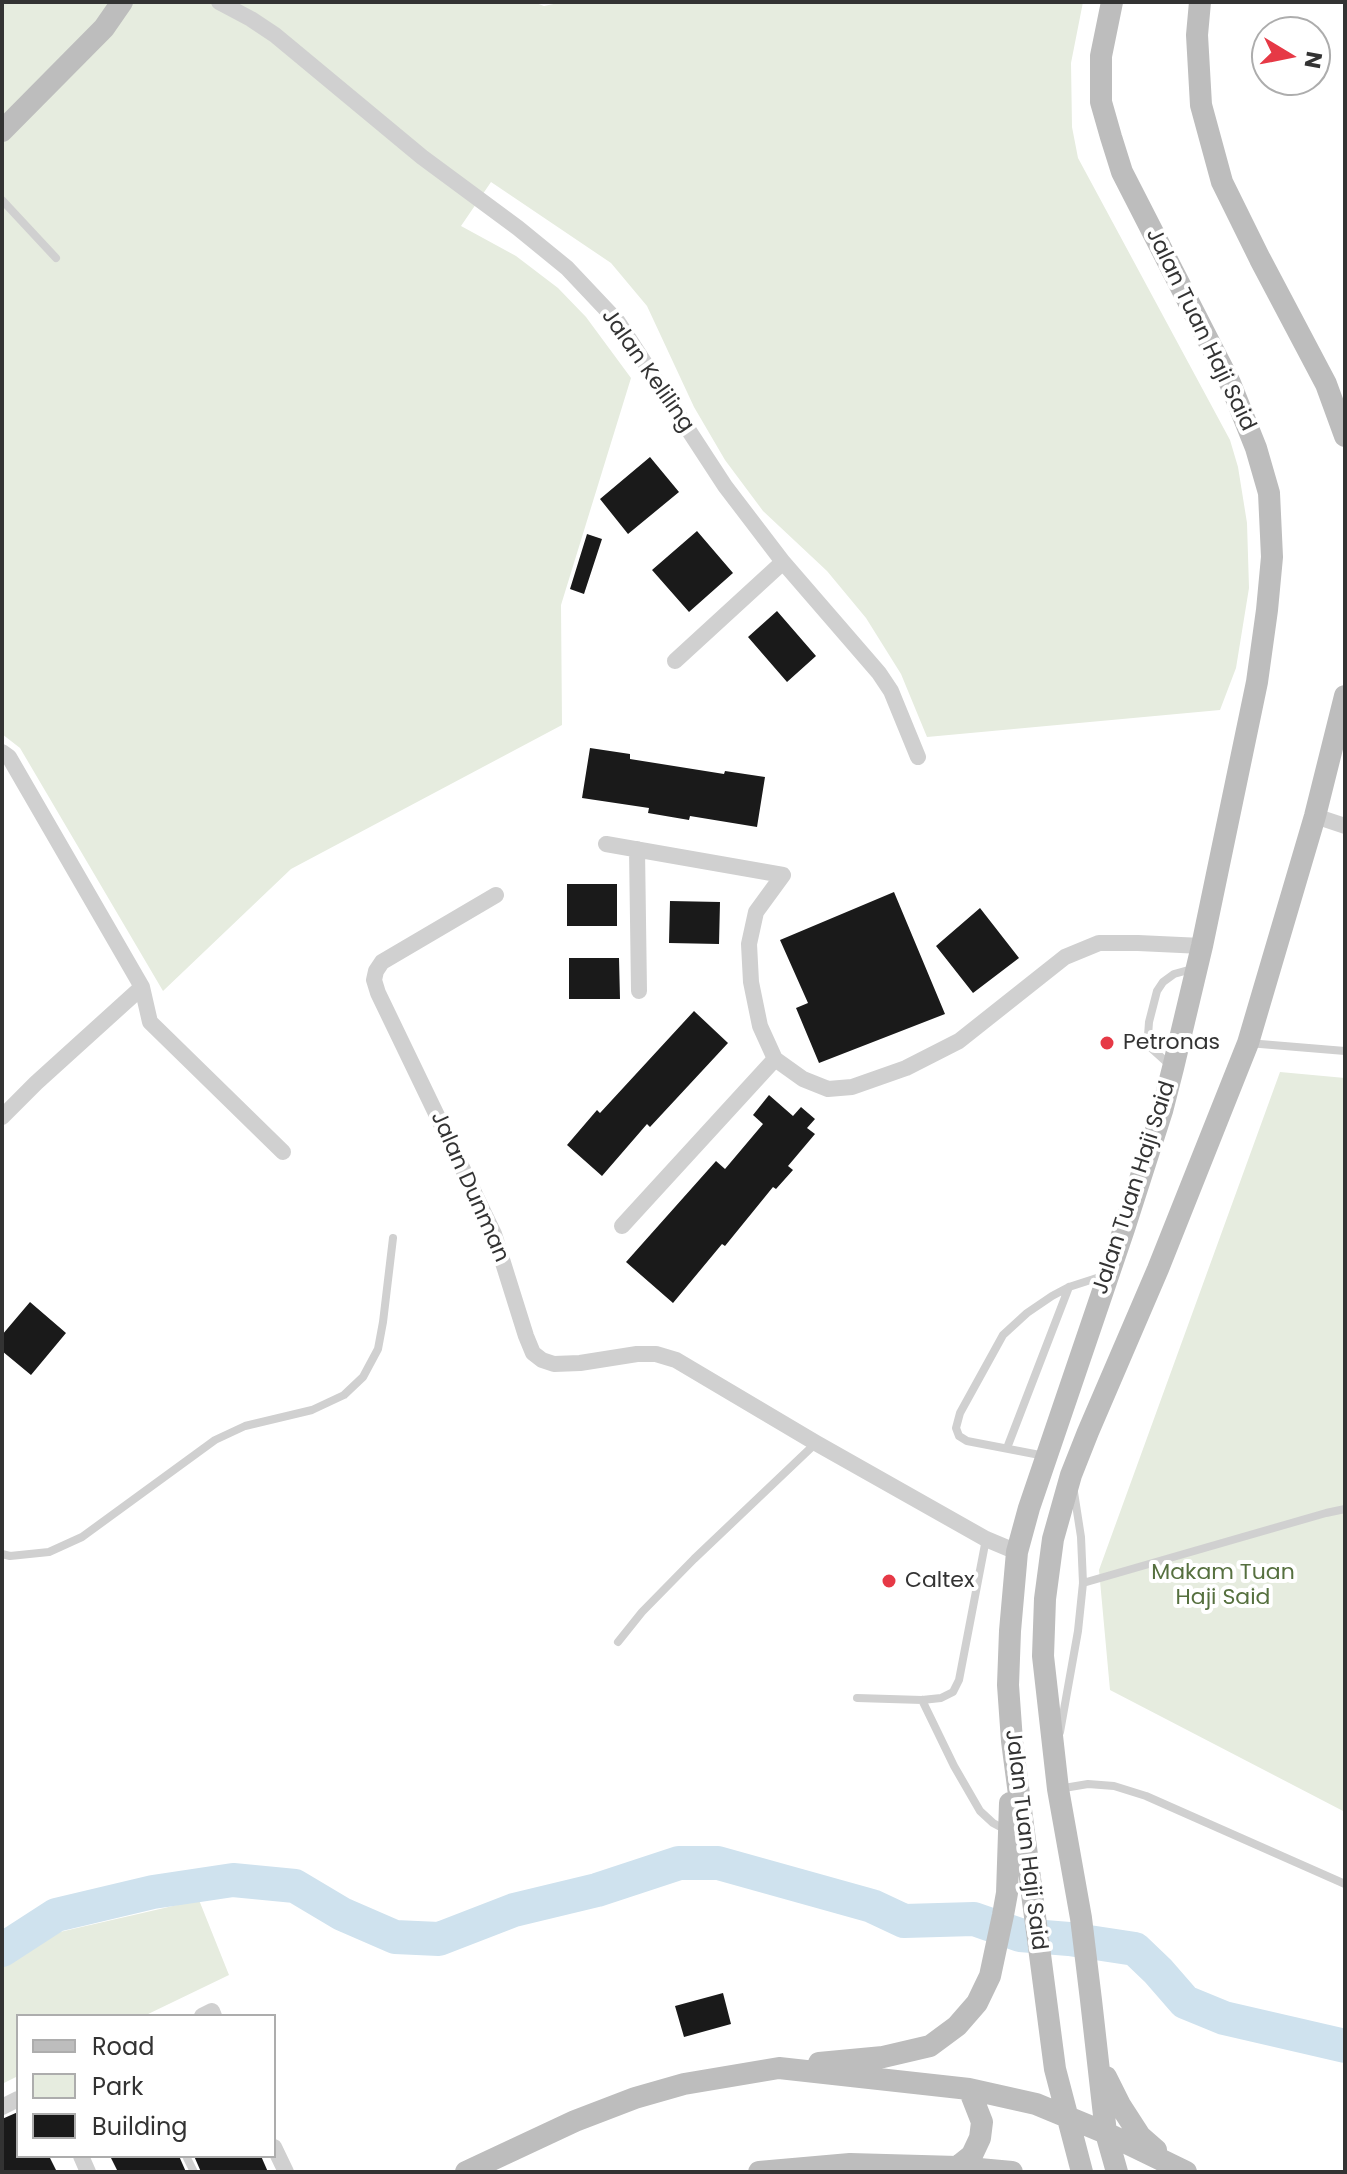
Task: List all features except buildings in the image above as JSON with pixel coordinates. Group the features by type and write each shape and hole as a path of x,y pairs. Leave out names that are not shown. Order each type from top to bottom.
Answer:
{"main road":[{"path":"2,131 104,28 122,2"},
{"name":"Jalan Tuan Haji Said","path":"1082,2172 1055,2069 1012,1741 1008,1685 1017,1552 1046,1456 1162,1111 1200,957 1257,682 1272,557 1269,493 1256,448 1230,383 1122,172 1111,137 1101,102 1101,56 1112,2"},
{"path":"1200,2 1197,50 1201,105 1222,182 1326,384 1345,436"},
{"name":"Jalan Tuan Haji Said","path":"1117,2172 1106,2133 1081,1918 1058,1789 1043,1656 1045,1599 1053,1539 1071,1475 1248,1043 1315,816 1345,696"},
{"path":"466,2172 575,2121 635,2098 684,2084 779,2068 883,2057 930,2046 957,2026 977,2003 990,1976 1003,1915 1007,1893 1012,1741"},
{"path":"1098,2061 1140,2136 1180,2169"},
{"path":"779,2068 969,2089 1036,2104 1180,2169"},
{"path":"957,2167 972,2155 980,2138 982,2122 969,2089"},
{"path":"759,2172 957,2167 1012,2172"}],"street":[{"name":"Jalan Keliling","path":"219,2 275,35 422,157 518,228 567,268 618,322 725,486 783,562 879,673 891,691 918,757"},
{"path":"675,661 783,562"},
{"path":"2,752 9,757 142,987 150,1022 283,1152"},
{"path":"1315,816 1345,826"},
{"path":"606,844 783,875 756,912 749,944 751,982 760,1026 775,1059 803,1079 828,1089 852,1087 906,1068 959,1041 1065,957 1099,943 1200,957"},
{"path":"637,849 639,991"},
{"name":"Jalan Dunman","path":"496,895 382,962 374,980 494,1234 533,1353 554,1364 637,1354 656,1354 676,1360 986,1539 1017,1552"},
{"path":"2,1117 142,987"},
{"path":"622,1226 775,1059"},
{"path":"276,2151 286,2172"}],"lane":[{"path":"2,200 56,258"},
{"path":"1173,1068 1151,1048 1148,1036 1153,1002 1163,982 1200,957"},
{"path":"1248,1043 1345,1051"},
{"path":"2,1554 49,1552 82,1537 215,1440 245,1426 312,1410 344,1395 363,1377 378,1349 393,1238"},
{"path":"1046,1456 967,1441 959,1436 956,1428 960,1413 1003,1335 1027,1313 1069,1287 1109,1274"},
{"path":"1007,1448 1069,1287"},
{"path":"618,1642 642,1612 694,1559 816,1443"},
{"path":"1055,1761 1078,1631 1083,1583 1081,1537 1071,1475"},
{"path":"1083,1583 1345,1509"},
{"path":"857,1698 922,1700 941,1698 953,1692 959,1680 986,1539"},
{"path":"922,1700 980,1811 993,1823 1009,1831"},
{"path":"1058,1789 1088,1784 1114,1786 1146,1796 1345,1884"}],"green space":[{"path":"2,2 114,2 2,125"},
{"path":"130,2 533,2 544,6 563,2 1083,2 1071,63 1072,127 1078,158 1230,440 1238,467 1247,523 1249,588 1236,668 1220,710 927,737 901,674 866,618 827,571 763,511 725,460 694,407 647,306 611,263 491,182 461,226 516,256 558,288 586,317 631,378 561,605 562,725 291,869 163,991 20,748 2,734 2,140"},
{"name":"Makam Tuan Haji Said","path":"1280,1072 1345,1078 1345,1812 1110,1690 1099,1570"},
{"path":"199,1900 229,1975 148,2014 16,2014 16,2077 2,2084 2,1964 51,1934"}],"waterway":[{"path":"2,1950 56,1915 153,1892 233,1880 295,1886 342,1914 395,1937 439,1939 514,1910 597,1890 679,1863 718,1863 872,1906 904,1921 974,1919 1020,1935 1135,1949 1185,2002 1224,2018 1345,2046"}],"place":[{"name":"Petronas","path":"1107,1043"},
{"name":"Caltex","path":"889,1581"}]}
